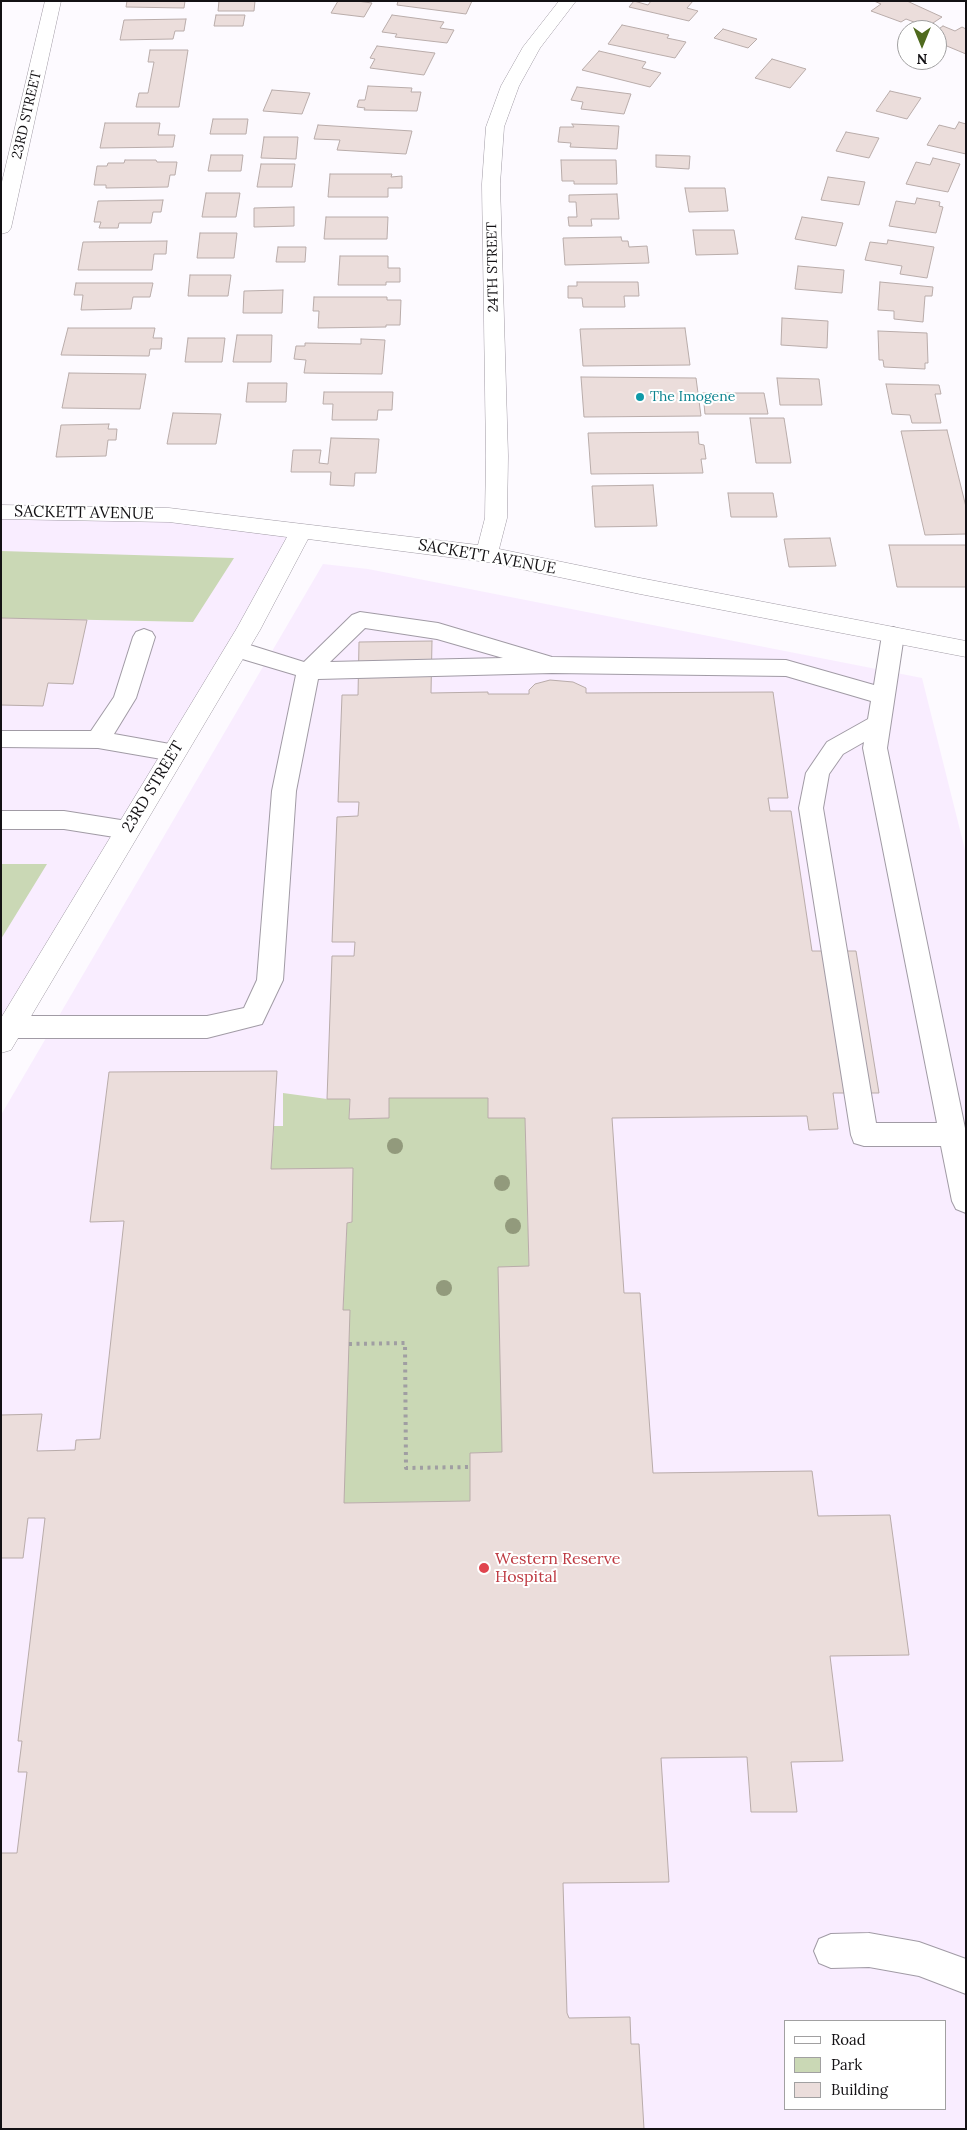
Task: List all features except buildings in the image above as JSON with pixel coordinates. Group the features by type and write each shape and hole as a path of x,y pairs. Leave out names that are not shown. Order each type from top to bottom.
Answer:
{"street":[{"name":"23RD STREET","path":"1,228 53,1"},
{"name":"24TH STREET","path":"487,554 496,518 497,456 491,184 495,126 510,86 532,47 568,1"},
{"name":"SACKETT AVENUE","path":"1,512 169,515 487,554 966,649"},
{"name":"23RD STREET","path":"6,1035 173,752 237,648 302,530"}],"lane":[{"path":"6,1035 207,1027 253,1017 270,980 284,791 308,671 360,620 438,631 552,664"},
{"path":"893,635 875,748 966,1201"},
{"path":"98,740 125,698 144,637"},
{"path":"237,648 308,671 552,664 786,668 883,696"},
{"path":"879,723 835,748 818,773 811,808 864,1135 953,1134"},
{"path":"1,739 98,740 173,752"},
{"path":"1,820 64,820 127,830"},
{"path":"831,1951 868,1950 919,1958 966,1977"}],"path":[{"path":"349,1344 404,1343 406,1468 470,1467"}],"shaded area":[{"path":"1,512 302,530 1,1042"},
{"name":"Western Reserve Hospital","path":"323,564 368,569 922,678 966,854 966,2129 1,2129 1,1115"}],"green space":[{"path":"1,551 234,558 193,622 1,618"},
{"path":"1,864 47,864 1,939"},
{"path":"283,1093 327,1099 350,1099 349,1119 389,1118 389,1098 488,1098 489,1118 525,1118 529,1266 502,1452 470,1453 470,1501 344,1503 343,1310 347,1223 352,1222 271,1169 274,1126 283,1126"}],"place":[{"name":"The Imogene","path":"640,397"},
{"name":"Western Reserve Hospital","path":"484,1568"}]}
